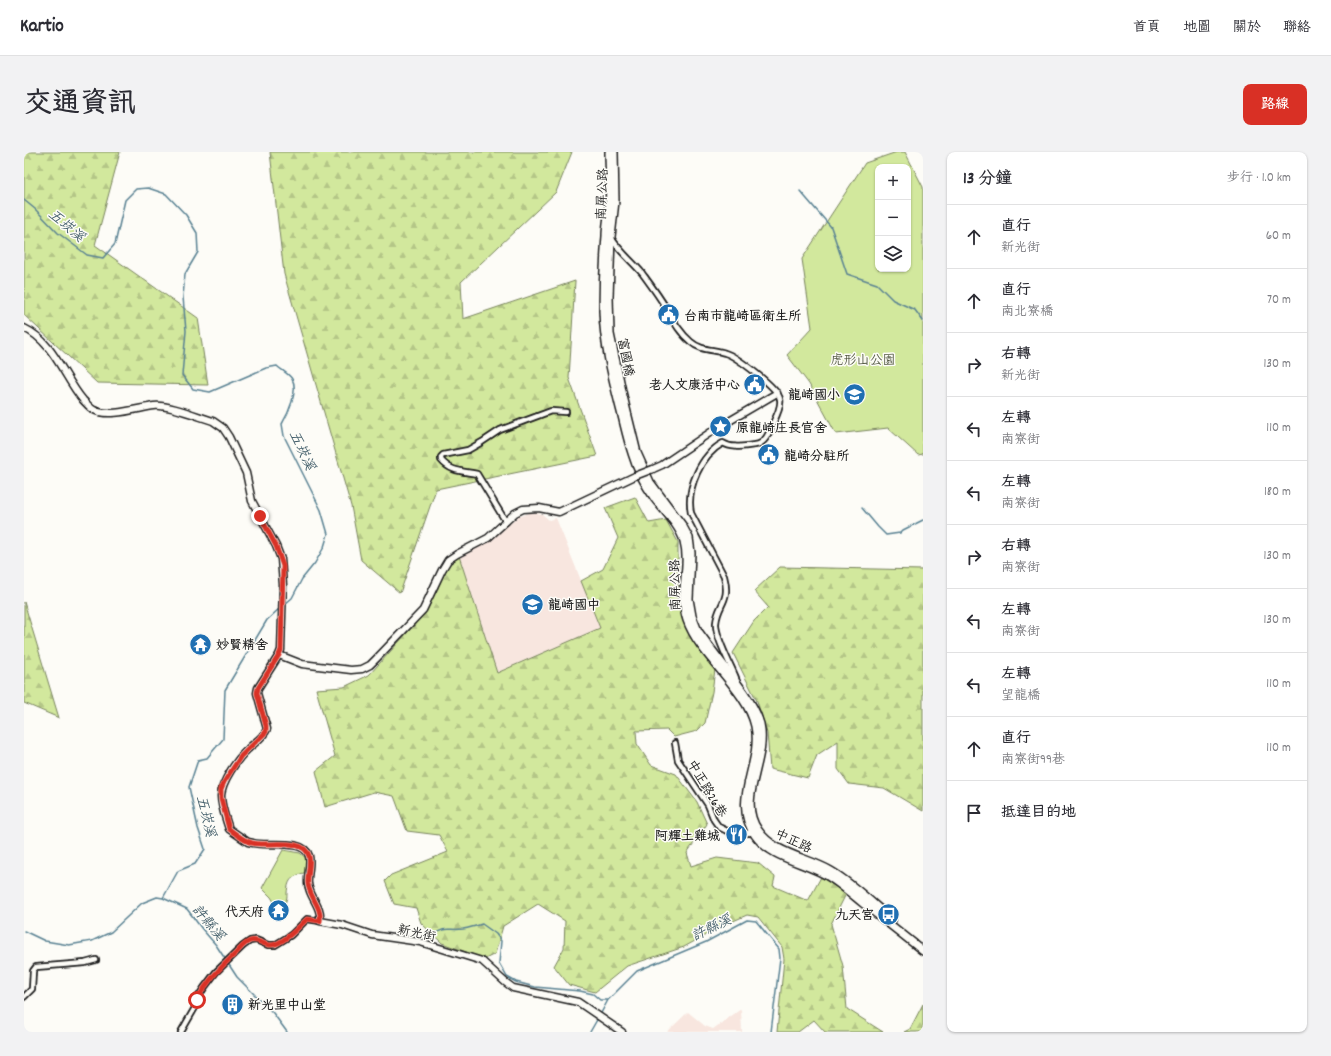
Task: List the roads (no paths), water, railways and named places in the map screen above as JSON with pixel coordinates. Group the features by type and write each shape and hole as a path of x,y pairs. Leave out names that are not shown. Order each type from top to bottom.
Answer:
{"main road":[{"name":"南屏公路","path":"608,236 610,204 609,152"},
{"name":"南屏公路","path":"608,236 615,201 614,152"},
{"name":"富國橋","path":"608,236 610,334 638,463"},
{"name":"南屏公路","path":"638,463 650,482 682,525 689,538 691,553 689,599 692,616 698,631 740,688"},
{"name":"南屏公路","path":"638,463 645,484 678,527 683,540 685,554 684,599 688,622 698,640 744,703"},
{"name":"中正路","path":"740,688 756,714 761,731 761,749 750,802 751,815 758,839 772,851 816,869 833,879 923,951"},
{"name":"中正路","path":"744,703 752,718 756,733 754,756 746,788 744,804 746,817 755,831 773,846 817,864 840,878 923,946"}],"street":[{"path":"608,236 620,252 641,273 662,302 678,328 691,342 701,348 724,352 734,357 760,377 777,393 780,398 780,403 774,421 764,439 758,445 730,447 723,443 716,447 711,451 696,473 691,492 691,513 724,576 727,594 717,617 716,629 740,688 744,703"},
{"path":"24,328 36,335 48,347 56,357 76,392 90,407 101,412 115,412 156,405 213,421 223,428 243,464 252,501 279,553 283,566 281,645 279,655 258,688 257,693 266,726 266,732 241,756 224,782 221,789 221,798 229,829 248,842 257,844 297,845 306,851 309,855 310,861 308,884 311,894 321,914 320,921"},
{"path":"279,655 302,664 352,670 362,669 370,665 423,610 448,560 488,538 515,513 523,509 539,508 559,512 635,476 662,465 714,430 777,393"},
{"path":"506,522 477,474 454,470 447,467 441,460 443,455 468,450 500,430 551,411 566,412"},
{"name":"中正路26巷","path":"675,743 678,760 708,805 718,828 726,831 749,833 755,831"},
{"name":"新光街","path":"181,1032 196,1006 197,1000 204,988 219,969 243,946 250,941 256,940 268,945 275,945 291,935 307,919 342,925 372,935 420,942 482,961 504,982 513,988 578,1002 622,1032"},
{"path":"24,997 32,989 33,971 36,967 85,963 96,960"}],"waterway":[{"name":"五崁溪","path":"24,200 35,209 58,233 87,255 103,258 115,244 125,200 136,189 148,188 166,194 186,215 197,233 198,252 185,274 183,297 186,331 182,375 193,389 210,392 266,368 277,366 292,379 294,384 293,395 290,408 282,424 284,436 321,510 328,534 324,547 315,563 302,579 292,598 285,604"},
{"path":"800,191 831,227 847,274 877,284 893,300 915,310 923,321"},
{"path":"862,508 886,535 900,533 923,520"},
{"name":"五崁溪","path":"163,898 178,871 195,864 205,849 198,828 189,787 198,760 207,758 223,739 225,690 267,620 280,608"},
{"name":"許縣溪","path":"24,931 45,941 69,945 92,941 111,932 142,903 157,897 163,898 187,909 216,945 237,977 273,1013 287,1032"},
{"name":"許縣溪","path":"600,1015 608,1000 637,971 706,942 747,920 756,921 779,949 780,958 771,1032"},
{"path":"431,936 444,929 463,929 482,924 496,934 501,941 499,963 507,977 516,982 535,987 580,991 593,994 600,1000 607,1000"},
{"name":"許縣溪","path":"590,1032 598,1018"}],"place":[{"name":"台南市龍崎區衛生所","path":"668,315"},
{"name":"老人文康活中心","path":"755,384"},
{"name":"龍崎國小","path":"855,394"},
{"name":"原龍崎庄長官舍","path":"721,427"},
{"name":"龍崎分駐所","path":"768,455"},
{"name":"龍崎國中","path":"533,604"},
{"name":"妙賢精舍","path":"201,644"},
{"name":"阿輝土雞城","path":"736,835"},
{"name":"代天府","path":"279,911"},
{"name":"九天宮","path":"889,914"},
{"name":"新光里中山堂","path":"232,1004"}],"park label":[{"name":"虎形山公園","path":"863,359"}]}
